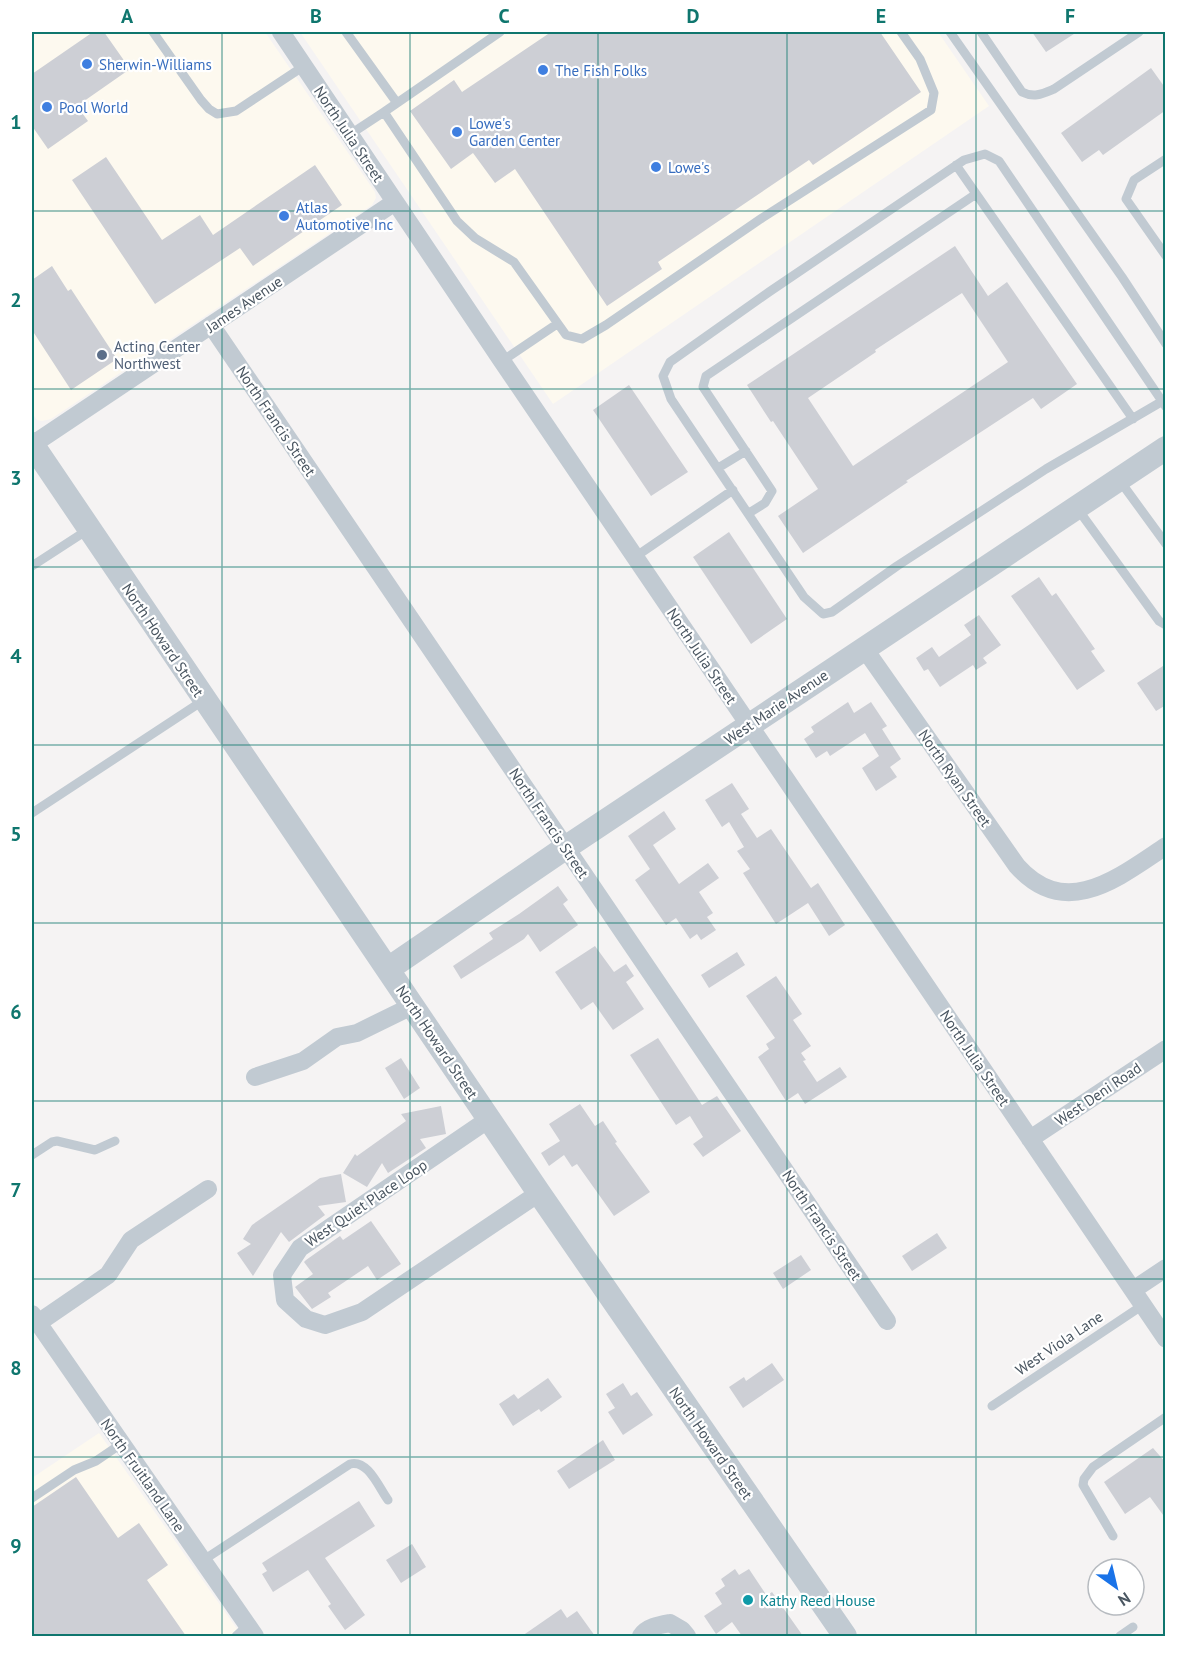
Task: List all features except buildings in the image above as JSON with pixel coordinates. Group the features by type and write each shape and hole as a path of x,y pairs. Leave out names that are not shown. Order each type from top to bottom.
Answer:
{"street":[{"name":"North Julia Street","path":"281,32 1166,1339"},
{"name":"James Avenue","path":"32,445 395,202"},
{"name":"North Francis Street","path":"211,325 887,1321"},
{"name":"North Howard Street","path":"32,445 539,1193 845,1636"},
{"name":"West Marie Avenue","path":"388,969 749,724 1166,448"},
{"name":"North Ryan Street","path":"864,648 1017,866 1035,882 1070,892 1098,888 1166,846"},
{"path":"255,1077 303,1061 337,1038 357,1033 412,1006"},
{"name":"West Deni Road","path":"1030,1139 1166,1048"},
{"name":"West Quiet Place Loop","path":"489,1119 300,1248 282,1275 285,1300 306,1319 325,1325 362,1312 539,1193"},
{"path":"35,1318 108,1275 131,1240 208,1189"},
{"path":"1138,1298 1166,1268"},
{"name":"North Fruitland Lane","path":"35,1318 202,1561 246,1633"},
{"path":"641,1636 657,1625 670,1623 687,1636"}],"lane":[{"path":"168,32 155,35 201,100 209,109 218,114 236,111 304,66"},
{"path":"346,32 397,103"},
{"path":"350,135 500,32"},
{"path":"384,112 457,220 475,238 514,262 566,335 582,339 606,326 762,218 931,110 934,93 920,59 901,32"},
{"path":"950,32 1122,277 1166,344"},
{"path":"981,32 1022,92 1030,96 1054,89 1139,32"},
{"path":"986,154 999,161 1163,404 1046,469 897,566 832,612 823,614 804,597 671,399 663,376 670,363 769,292 956,165 964,160 986,154"},
{"path":"1166,159 1134,180 1126,199 1166,256"},
{"path":"956,165 1133,419"},
{"path":"749,513 765,503 772,491 703,387 706,376 976,194"},
{"path":"502,361 557,324"},
{"path":"718,468 746,451"},
{"path":"1119,479 1166,544"},
{"path":"635,556 733,490"},
{"path":"1076,507 1159,621 1166,625"},
{"path":"32,566 89,529"},
{"path":"32,813 204,700"},
{"path":"32,1155 57,1141 95,1150 115,1141"},
{"name":"West Viola Lane","path":"992,1406 1138,1298"},
{"path":"1113,1536 1083,1485 1084,1479 1093,1467 1166,1417"},
{"path":"32,1498 74,1470 96,1461 121,1444"},
{"path":"202,1561 350,1464 360,1463 367,1469 388,1500"},
{"path":"1120,1636 1134,1627"}],"shaded area":[{"path":"32,32 265,32 375,192 376,198 372,205 51,419 42,421 37,420 32,413"},
{"path":"300,32 938,32 989,106 553,404"},
{"path":"99,1433 242,1636 32,1636 32,1478"}],"place":[{"name":"Sherwin-Williams","path":"87,64"},
{"name":"The Fish Folks","path":"543,70"},
{"name":"Pool World","path":"47,107"},
{"name":"Lowe's Garden Center","path":"457,132"},
{"name":"Lowe's","path":"656,167"},
{"name":"Atlas Automotive Inc","path":"284,216"},
{"name":"Acting Center Northwest","path":"102,355"},
{"name":"Kathy Reed House","path":"748,1600"}]}
